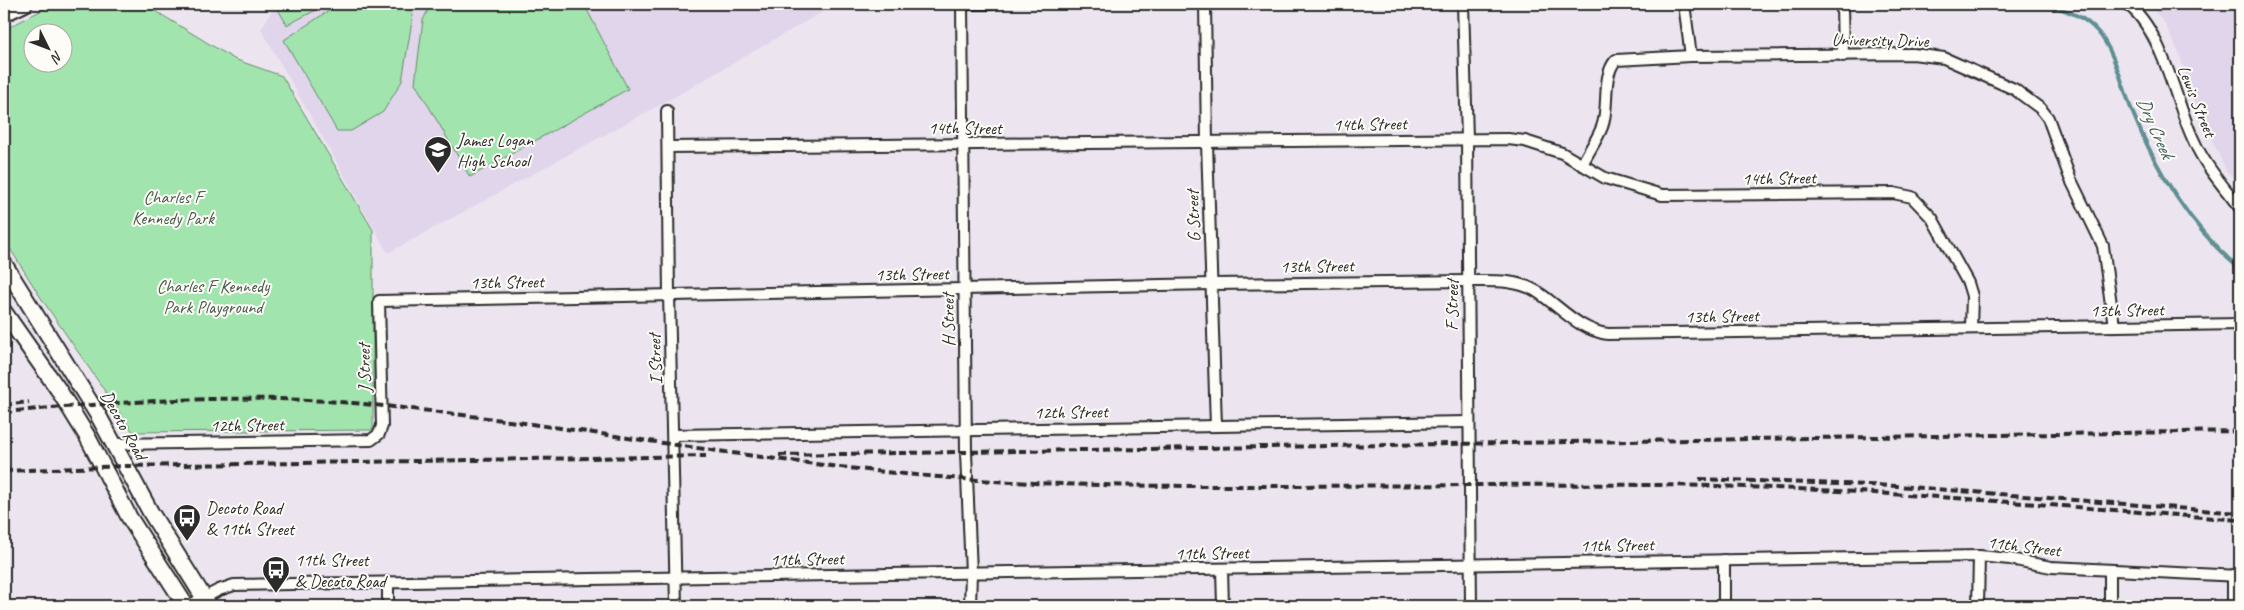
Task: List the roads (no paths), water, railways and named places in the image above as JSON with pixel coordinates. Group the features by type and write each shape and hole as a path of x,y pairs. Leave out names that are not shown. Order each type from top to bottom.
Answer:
{"main road":[{"name":"Decoto Road","path":"4,264 43,324 114,444 151,513 206,602"},
{"path":"4,312 58,389 87,436 125,511 187,606"}],"street":[{"path":"4,14 25,4"},
{"path":"962,4 992,4"},
{"name":"H Street","path":"962,4 964,289 971,573 970,606"},
{"name":"G Street","path":"1205,4 1207,143 1216,426"},
{"name":"F Street","path":"1463,4 1467,138 1471,606"},
{"path":"1684,4 1691,56"},
{"path":"1842,4 1844,56"},
{"name":"Lewis Street","path":"2127,4 2134,8 2155,40 2194,142 2214,175 2240,208"},
{"name":"University Drive","path":"1582,165 1602,127 1607,106 1608,74 1616,60 1691,56 1913,54 1944,58 2014,89 2041,109 2048,118 2070,178 2104,246 2114,326"},
{"name":"I Street","path":"668,111 669,294 676,606"},
{"name":"14th Street","path":"668,147 1207,143 1467,138 1525,141 1562,154 1605,178 1662,195 1893,193 1912,197 1932,218 1968,283 1972,296 1972,328"},
{"name":"13th Street","path":"379,301 1212,284 1468,281 1507,282 1524,286 1536,291 1585,328 1608,334 2240,324"},
{"name":"J Street","path":"379,301 382,426 379,434"},
{"name":"12th Street","path":"673,435 1468,422"},
{"name":"12th Street","path":"114,444 371,440 379,434"},
{"path":"1978,606 1979,556"},
{"name":"11th Street","path":"187,606 206,602 234,585 1979,556 2010,559 2050,567 2236,576"},
{"path":"1724,560 1724,606"},
{"path":"1222,570 1223,606"},
{"path":"2110,570 2110,606"},
{"path":"2233,606 2236,576"},
{"path":"388,582 388,606"}],"waterway":[{"name":"Dry Creek","path":"2048,4 2081,18 2092,26 2103,39 2118,69 2132,111 2164,176 2191,217 2222,253 2240,269"}],"railway":[{"path":"4,412 178,400 309,400 353,403 518,422 847,468 1013,482 1161,486 1728,486 1875,493 2240,520"},
{"path":"4,405 29,402"},
{"path":"779,455 2240,431"},
{"path":"4,471 126,466 706,456"},
{"path":"1699,479 1897,486 2240,513"}],"place":[{"name":"James Logan High School","path":"438,174"},
{"name":"Decoto Road & 11th Street","path":"187,542"},
{"name":"11th Street & Decoto Road","path":"276,594"}],"park label":[{"name":"Charles F Kennedy Park","path":"173,207"},
{"name":"Charles F Kennedy Park Playground","path":"213,296"}]}
